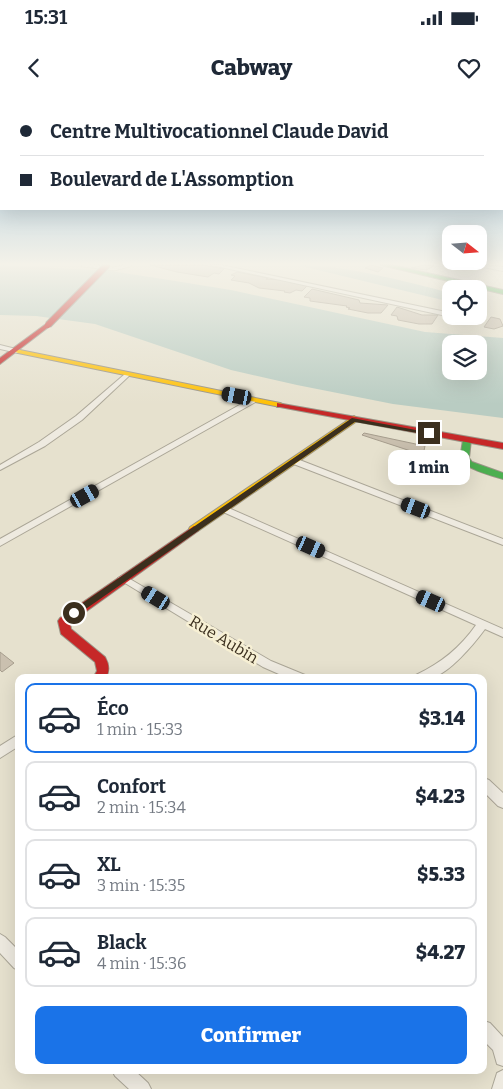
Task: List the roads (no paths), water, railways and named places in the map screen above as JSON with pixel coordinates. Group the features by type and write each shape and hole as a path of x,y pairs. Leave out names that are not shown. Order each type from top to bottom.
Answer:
{"street":[{"path":"0,362 18,351 62,311"},
{"path":"428,311 442,314"},
{"path":"0,347 127,375 354,420 503,446"},
{"path":"0,468 42,444 79,418 127,375"},
{"path":"0,543 255,400"},
{"path":"101,674 103,671 101,660 65,631 64,621 123,578 354,420"},
{"path":"467,440 464,459 469,464 503,476"},
{"path":"294,461 503,542"},
{"path":"224,509 503,633"},
{"name":"Rue Aubin","path":"123,578 267,664 291,674"},
{"path":"427,674 456,657 468,646 483,624"},
{"path":"0,753 15,742"},
{"path":"487,787 503,802"},
{"path":"0,942 15,959"},
{"path":"487,1032 500,1046 503,1058"},
{"path":"125,1074 142,1089"},
{"path":"502,1089 503,1079"}]}
